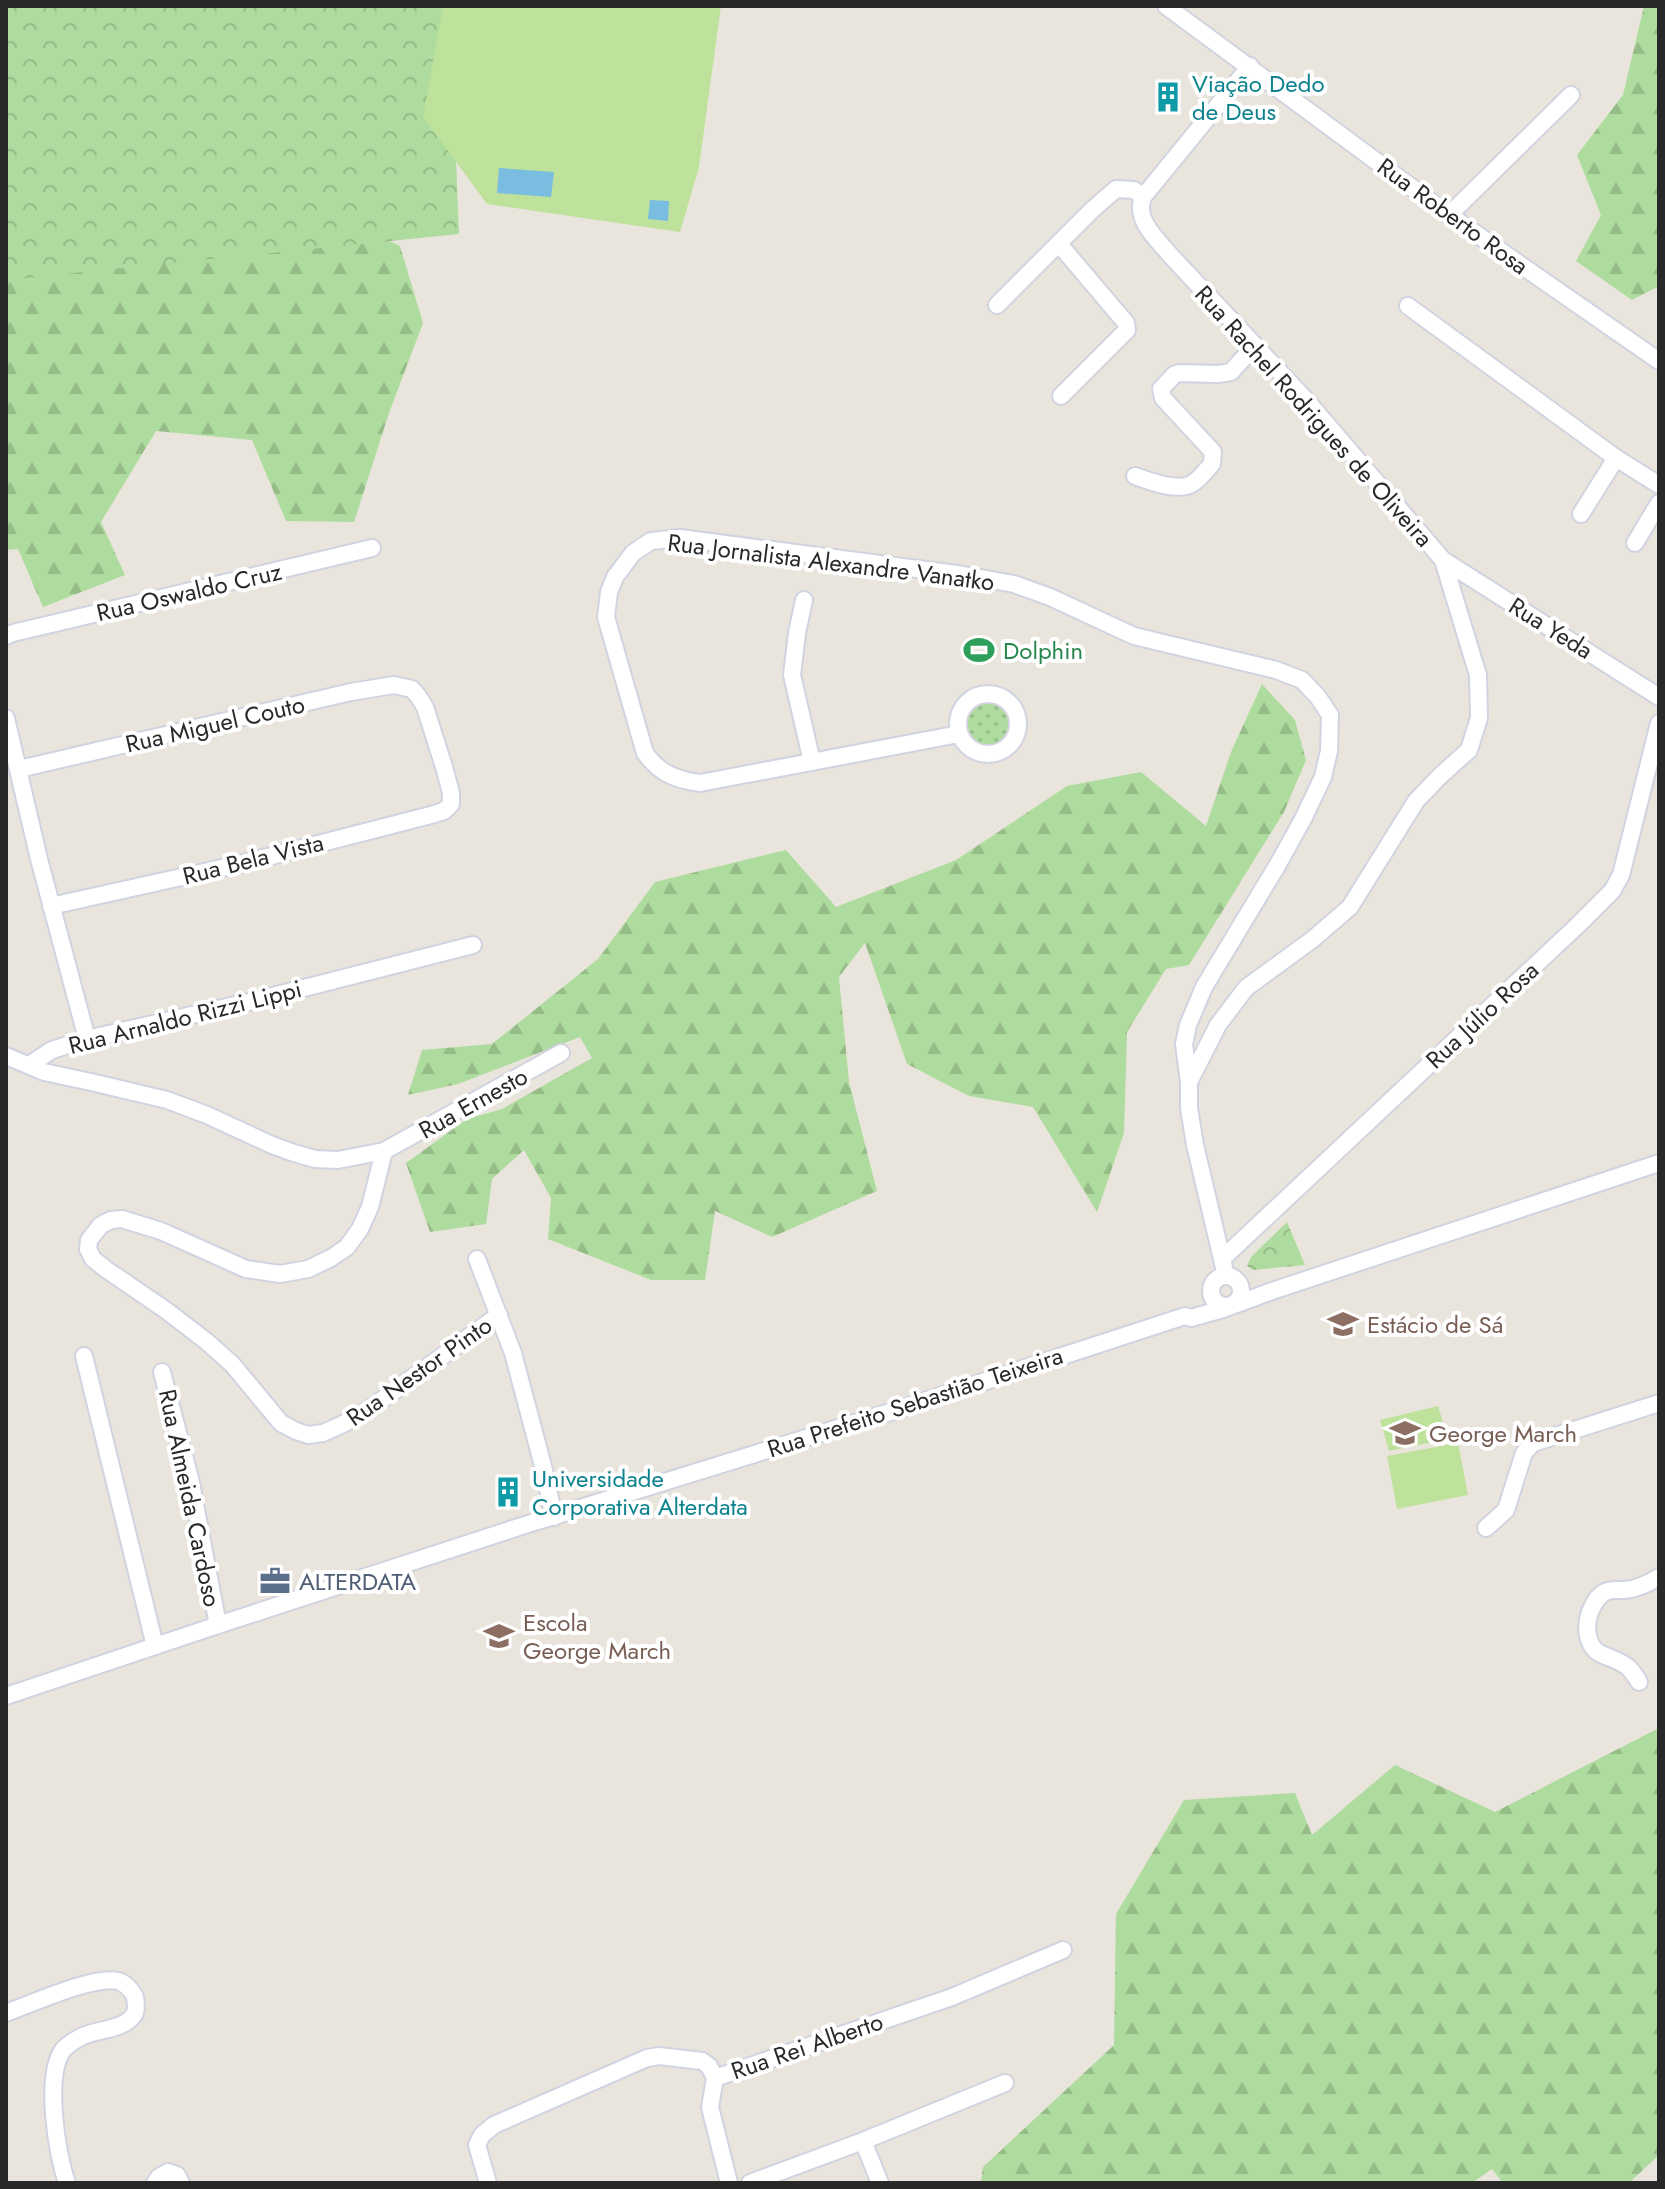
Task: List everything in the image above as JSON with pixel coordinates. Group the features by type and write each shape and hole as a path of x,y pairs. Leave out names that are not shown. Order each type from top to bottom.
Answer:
{"street":[{"name":"Rua Roberto Rosa","path":"1166,6 1449,215 1659,361"},
{"path":"997,305 1116,189 1134,190 1143,197 1250,66"},
{"path":"1449,215 1571,95"},
{"name":"Rua Rachel Rodrigues de Oliveira","path":"1143,197 1141,214 1152,233 1306,400 1443,560 1478,675 1479,718 1469,750 1416,801 1350,907 1313,939 1246,988 1218,1025 1189,1082"},
{"path":"1059,244 1126,323 1127,330 1061,396"},
{"path":"1408,306 1616,458 1659,485"},
{"path":"1135,476 1186,486 1192,485 1212,464 1213,452 1163,398 1161,389 1179,373 1231,372 1254,346"},
{"path":"1581,514 1616,458"},
{"path":"1635,543 1659,503"},
{"name":"Rua Jornalista Alexandre Vanatko","path":"959,734 700,783 682,781 665,774 652,765 645,753 606,617 609,592 615,577 633,553 651,541 680,538 987,578 1050,597 1134,636 1276,670 1302,680 1330,715 1329,751 1323,777 1277,866 1204,987 1188,1025 1184,1044 1189,1082"},
{"name":"Rua Oswaldo Cruz","path":"6,636 372,548"},
{"name":"Rua Yeda","path":"1443,560 1659,697"},
{"path":"804,600 792,675 812,762"},
{"name":"Rua Miguel Couto","path":"19,769 394,685 412,689 425,707 448,782 451,804"},
{"path":"6,718 87,1039"},
{"name":"Rua Júlio Rosa","path":"1223,1258 1612,891 1621,875 1659,723"},
{"name":"Rua Bela Vista","path":"51,906 240,864 431,815 444,811 451,804"},
{"name":"Rua Arnaldo Rizzi Lippi","path":"29,1065 52,1050 87,1039 473,945"},
{"name":"Rua Ernesto","path":"384,1151 561,1053"},
{"path":"6,1056 29,1065"},
{"name":"Rua Arnaldo Rizzi Lippi","path":"29,1065 53,1075 167,1100 272,1145 315,1159 338,1160 384,1151"},
{"path":"1189,1082 1189,1108 1195,1145 1223,1258 1233,1281 1241,1290 1238,1300 1230,1305 1220,1305 1213,1298 1212,1288 1217,1280 1233,1281"},
{"name":"Rua Nestor Pinto","path":"384,1151 370,1207 360,1229 347,1247 308,1269 280,1274 246,1269 161,1231 122,1219 101,1225 89,1240 88,1249 93,1259 224,1356 281,1423 308,1435 323,1433 368,1410 499,1315"},
{"name":"Rua Prefeito Sebastião Teixeira","path":"1185,1316 1191,1318 1659,1163"},
{"path":"477,1259 499,1315 528,1406 554,1517"},
{"name":"Rua Prefeito Sebastião Teixeira","path":"1233,1281 1251,1289 1272,1291"},
{"name":"Rua Prefeito Sebastião Teixeira","path":"6,1696 218,1625 1185,1316 1206,1298 1212,1288"},
{"path":"84,1356 155,1646"},
{"name":"Rua Almeida Cardoso","path":"162,1372 190,1478 218,1625"},
{"path":"1486,1528 1506,1510 1524,1453 1533,1443 1659,1403"},
{"path":"1639,1682 1630,1669 1614,1658 1597,1652 1591,1643 1587,1618 1602,1593 1626,1590 1659,1577"},
{"name":"Rua Rei Alberto","path":"488,2183 477,2145 482,2135 494,2125 647,2058 702,2061 709,2066 715,2078 952,1997 1063,1950"},
{"path":"6,2013 85,1985 109,1981 118,1981 134,1994 137,2008 134,2015 123,2024 94,2032 71,2044 59,2058 54,2127 67,2183"},
{"path":"715,2078 710,2107 729,2183"},
{"path":"750,2183 1005,2083"},
{"path":"863,2141 880,2183"},
{"path":"155,2183 168,2172 177,2175 181,2183"}],"green space":[{"path":"6,6 450,6 459,234 6,280"},
{"path":"443,6 721,6 699,167 680,232 487,204 423,117"},
{"path":"1644,6 1659,6 1659,286 1632,300 1576,261 1601,215 1577,155 1623,95"},
{"path":"6,183 285,192 400,246 423,323 389,413 354,522 286,521 252,440 156,431 101,522 125,575 43,607 18,549 6,550"},
{"path":"1262,684 1295,720 1306,760 1284,812 1189,965 1166,969 1127,1032 1124,1133 1097,1212 1033,1107 969,1096 907,1064 865,943 839,977 849,1082 877,1191 772,1237 715,1211 705,1280 651,1280 548,1239 551,1198 524,1150 492,1179 486,1224 430,1232 406,1163 467,1119 502,1109 592,1058 580,1037 458,1084 408,1095 422,1050 492,1044 598,959 655,882 786,850 836,907 956,860 1067,786 1141,772 1206,826 1231,752"},
{"path":"989,701 1005,707 1011,723 1005,739 989,745 973,739 967,723 973,707"},
{"path":"1287,1222 1305,1265 1253,1270 1247,1266 1251,1257"},
{"path":"1438,1406 1448,1439 1389,1451 1380,1420"},
{"path":"1458,1443 1468,1495 1397,1509 1387,1456"},
{"path":"1659,1728 1659,2155 1629,2183 1503,2183 1492,2169 1472,2183 981,2183 983,2167 1114,2045 1116,1914 1184,1800 1295,1793 1312,1835 1395,1765 1495,1812"}],"water":[{"path":"499,168 554,172 551,197 497,193"},
{"path":"650,200 669,201 668,221 648,219"}],"place":[{"name":"Viação Dedo de Deus","path":"1168,97"},
{"name":"Dolphin","path":"979,650"},
{"name":"Estácio de Sá","path":"1343,1324"},
{"name":"George March","path":"1405,1433"},
{"name":"Universidade Corporativa Alterdata","path":"508,1492"},
{"name":"ALTERDATA","path":"275,1581"},
{"name":"Escola George March","path":"499,1636"}]}
